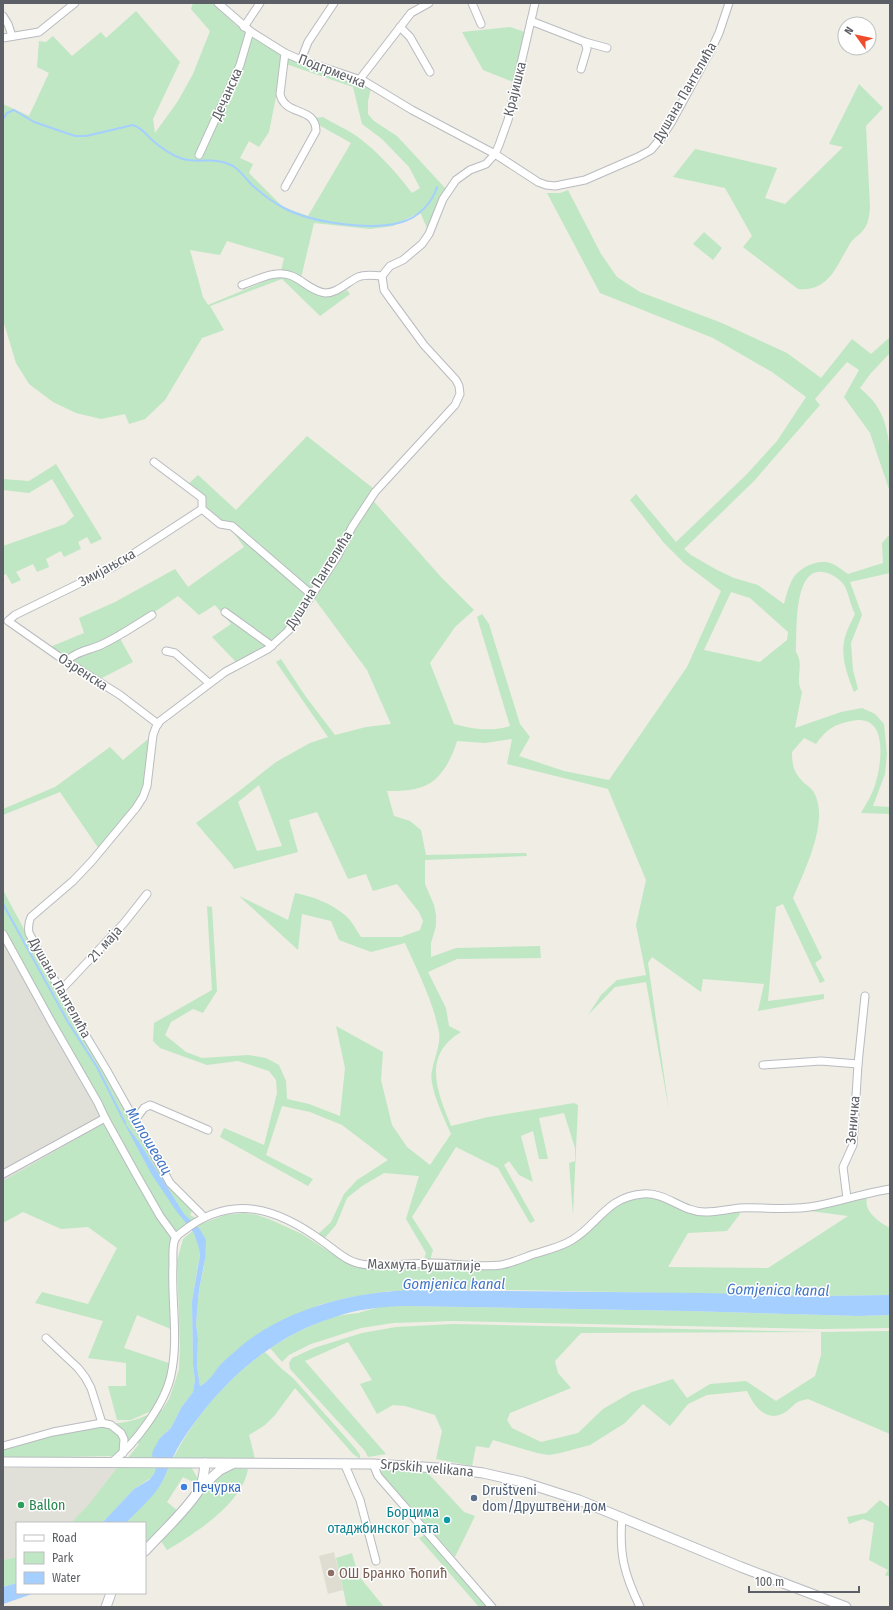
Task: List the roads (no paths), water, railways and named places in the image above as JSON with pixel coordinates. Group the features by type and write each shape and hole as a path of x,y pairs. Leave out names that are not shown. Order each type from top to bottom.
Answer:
{"main road":[{"name":"Srpskih velikana","path":"3,1462 112,1462 124,1458 187,1463 344,1463 454,1468 498,1476 557,1492 622,1517 741,1567 846,1607"},
{"path":"187,1463 192,1464 197,1469 199,1490"},
{"path":"199,1490 204,1474 205,1463"},
{"path":"146,1550 199,1490 220,1470 236,1463"},
{"path":"106,1607 112,1594"}],"street":[{"name":"Подгрмечка","path":"218,3 247,29 285,53 360,80 495,154"},
{"name":"Дечанска","path":"199,155 240,65 247,29 260,3"},
{"path":"301,60 308,42 334,3"},
{"path":"360,80 411,13 429,3"},
{"path":"472,3 481,24"},
{"name":"Крајишка","path":"495,154 508,120 534,3"},
{"name":"Душана Пантелића","path":"495,154 538,182 555,186 585,180 651,150 671,123 720,33 729,3"},
{"path":"3,38 39,32 71,4"},
{"path":"3,16 8,24 12,36"},
{"path":"531,21 584,42 607,48"},
{"path":"400,27 410,37 430,72"},
{"path":"582,69 587,49 584,42"},
{"path":"285,53 280,94 281,100 285,105 311,117 316,125 316,131 285,187"},
{"path":"242,285 272,275 285,274 293,276 316,291 326,293 338,290 358,276 382,276 390,266 403,260 422,244 428,234 443,199 456,180 470,170 486,164 495,154"},
{"name":"Душана Пантелића","path":"202,1219 170,1183 60,991 30,933 28,926 29,921 35,914 73,881 92,861 136,808 143,797 147,786 153,735 158,724 209,683 225,672 251,659 272,646 288,631 337,557 374,492 455,405 460,394 460,386 424,345 391,300 384,290 382,276"},
{"path":"154,462 202,498 202,509 220,524 232,526 312,595"},
{"name":"Змијањска","path":"8,621 15,615 113,567 202,509"},
{"path":"225,612 272,646"},
{"path":"67,661 70,657 92,649 116,637 152,615"},
{"name":"Озренска","path":"8,621 120,695 158,724"},
{"path":"166,651 175,654 209,683"},
{"name":"21. маја","path":"60,991 124,923 147,894"},
{"path":"3,934 160,1216 176,1238 172,1277 174,1347 171,1377 166,1394 124,1458"},
{"name":"Зеничка","path":"847,1198 843,1167 853,1145 858,1064 865,996"},
{"path":"763,1065 821,1061 858,1064"},
{"path":"135,1120 144,1108 150,1105 208,1130"},
{"path":"3,1174 105,1118"},
{"name":"Махмута Бушатлије","path":"176,1238 182,1232 202,1219 218,1211 238,1208 255,1209 275,1214 320,1239 340,1256 365,1265 432,1263 501,1265 561,1246 573,1240 611,1205 620,1200 637,1195 649,1194 662,1196 684,1208 693,1211 705,1212 741,1208 798,1209 890,1188"},
{"path":"46,1338 78,1368 84,1377 91,1388 102,1423"},
{"path":"3,1446 53,1432 102,1423 111,1426 121,1433 124,1439 124,1458"},
{"path":"344,1463 360,1500 376,1561"},
{"path":"372,1464 378,1476 492,1607"},
{"path":"622,1517 620,1540 624,1566 640,1607"}],"water":[{"path":"123,1121 139,1142 184,1214 199,1228 206,1240 205,1259 199,1290 196,1324 198,1339 197,1367 200,1386 209,1379 224,1361 246,1342 283,1319 347,1298 390,1291 704,1293 822,1296 890,1295 890,1315 859,1316 687,1311 404,1306 352,1312 311,1326 288,1337 247,1366 211,1402 195,1423 177,1449 160,1485 150,1499 127,1522 103,1522 134,1489 149,1480 154,1474 156,1469 152,1455 153,1450 160,1438 171,1428 181,1408 193,1392 195,1380 193,1365 192,1301 200,1255 199,1248 194,1233 177,1212 152,1175"},
{"path":"16,1583 16,1594 32,1594 3,1604 3,1587"}],"waterway":[{"path":"3,119 7,113 14,110 34,122 75,136 86,136 133,125 141,129 162,148 180,158 193,161 219,161 233,166 260,192 284,208 310,218 342,224 375,226 389,225 408,220 424,209 432,199 437,187"},
{"name":"Милошевац","path":"3,904 68,1022 97,1067 125,1123"}],"place":[{"name":"Печурка","path":"184,1487"},
{"name":"Društveni dom/Друштвени дом","path":"474,1498"},
{"name":"Ballon","path":"21,1505"},
{"name":"Борцима отаджбинског рата","path":"447,1520"},
{"name":"ОШ Бранко Ћопић","path":"331,1573"}],"water label":[{"name":"Gomjenica kanal","path":"454,1284"},
{"name":"Gomjenica kanal","path":"778,1290"}]}
